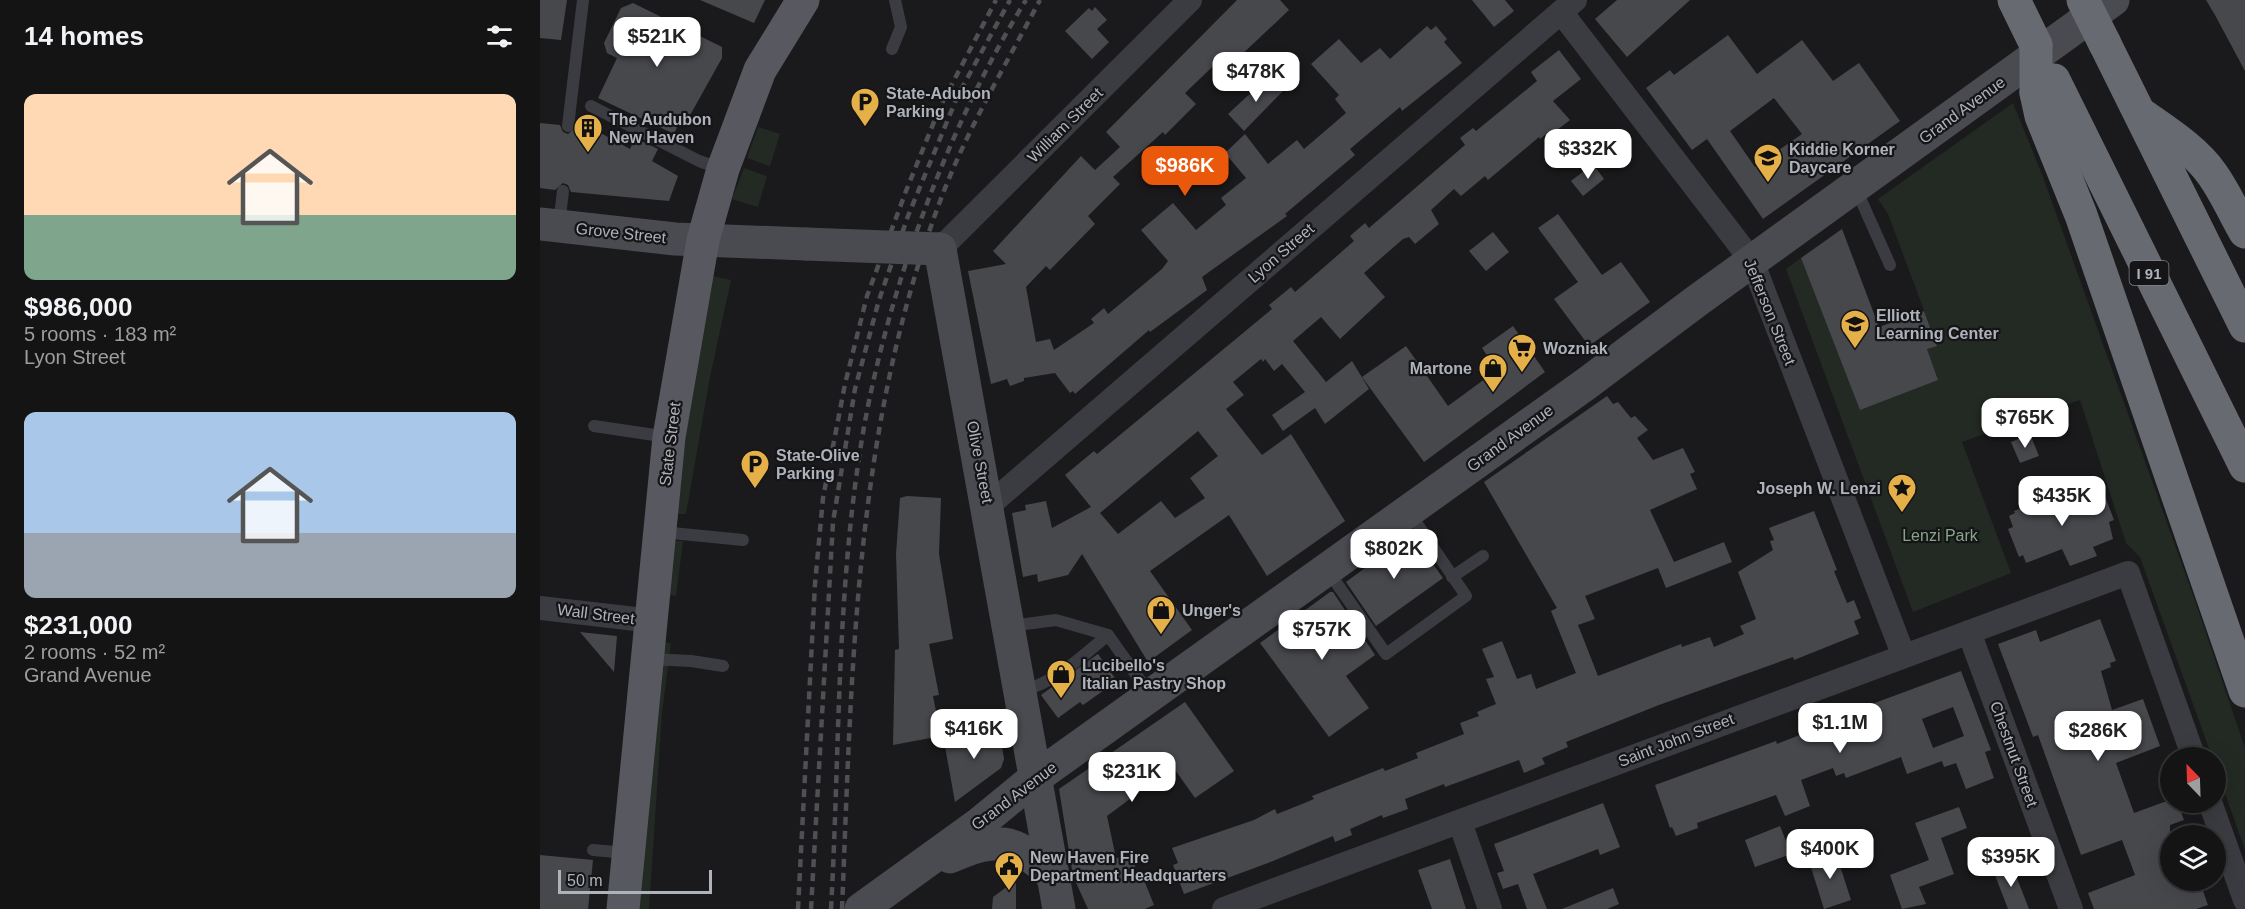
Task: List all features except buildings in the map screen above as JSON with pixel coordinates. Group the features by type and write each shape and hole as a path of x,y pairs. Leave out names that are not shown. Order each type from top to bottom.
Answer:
{"highway":[{"path":"2083,0 2245,326"},
{"name":"I 91","path":"2025,22 2045,87 2245,466"},
{"path":"2045,87 2041,116 2081,215 2245,691"},
{"path":"2139,113 2185,146 2206,166 2219,184 2245,232"}],"main road":[{"name":"State Street","path":"623,909 669,437 703,240 723,169 760,70 803,0"},
{"name":"Grand Avenue","path":"861,909 1035,778 1409,512 2113,0"},
{"name":"Grove Street","path":"549,225 703,240"},
{"path":"703,240 940,249"},
{"name":"Olive Street","path":"940,249 1059,909"},
{"name":"Grand Avenue","path":"907,876 978,845 1001,842 1013,844 1053,876"}],"street":[{"name":"William Street","path":"940,249 1190,0"},
{"name":"Jefferson Street","path":"1568,6 1752,261 1903,654"},
{"name":"Lyon Street","path":"988,506 1568,6"},
{"name":"Saint John Street","path":"1224,909 1903,654 2128,573 2190,747"},
{"name":"Wall Street","path":"541,611 652,621"},
{"name":"Chestnut Street","path":"1969,632 2071,909"},
{"path":"2214,813 2245,900"},
{"path":"1460,822 1490,909"}],"lane":[{"path":"568,126 583,0"},
{"path":"892,49 901,27 895,0"},
{"path":"591,106 699,161 723,169"},
{"path":"1855,188 1864,203 1890,265"},
{"path":"549,225 563,191"},
{"path":"594,426 669,437"},
{"path":"1327,570 1386,654 1466,596 1409,512"},
{"path":"661,532 742,540"},
{"path":"1452,576 1483,556"},
{"path":"1009,626 1056,620 1108,635 1151,697"},
{"path":"1021,692 1038,687 1058,676 1108,635"},
{"path":"648,659 691,661 723,666"},
{"path":"593,850 629,853"}],"green space":[{"name":"Lenzi Park","path":"2013,103 2043,177 2194,598 2245,748 2245,850 2226,796 2226,747 2208,747 2140,557 2126,543 2080,400 1962,442 2011,573 1913,612 1786,269 1801,258 1807,274 1938,380 1927,349 1937,345 1888,214 1878,199"},
{"path":"758,127 780,134 770,166 747,158"},
{"path":"744,168 767,176 758,207 732,199"},
{"path":"707,275 731,280 710,377 686,514 675,514"},
{"path":"673,541 683,541 676,596 668,595"},
{"path":"662,642 671,643 662,713 649,909 636,909"}],"railway":[{"path":"798,909 815,584 823,498 845,384 867,296 906,191 940,107 996,0"},
{"path":"811,909 833,522 855,389 879,300 908,216 958,95 1010,0"},
{"path":"831,909 840,668 848,547 864,427 875,373 889,317 926,206 972,99 1026,0"},
{"path":"842,909 849,730 862,552 889,377 911,290 949,178 986,100 1040,0"}],"place":[{"name":"State-Adubon Parking","path":"865,128"},
{"name":"The Audubon New Haven","path":"588,154"},
{"name":"Kiddie Korner Daycare","path":"1768,184"},
{"name":"Elliott Learning Center","path":"1855,350"},
{"name":"Wozniak","path":"1522,374"},
{"name":"Martone","path":"1493,394"},
{"name":"State-Olive Parking","path":"755,490"},
{"name":"Joseph W. Lenzi","path":"1902,514"},
{"name":"Unger's","path":"1161,636"},
{"name":"Lucibello's Italian Pastry Shop","path":"1061,700"},
{"name":"New Haven Fire Department Headquarters","path":"1009,892"}]}
